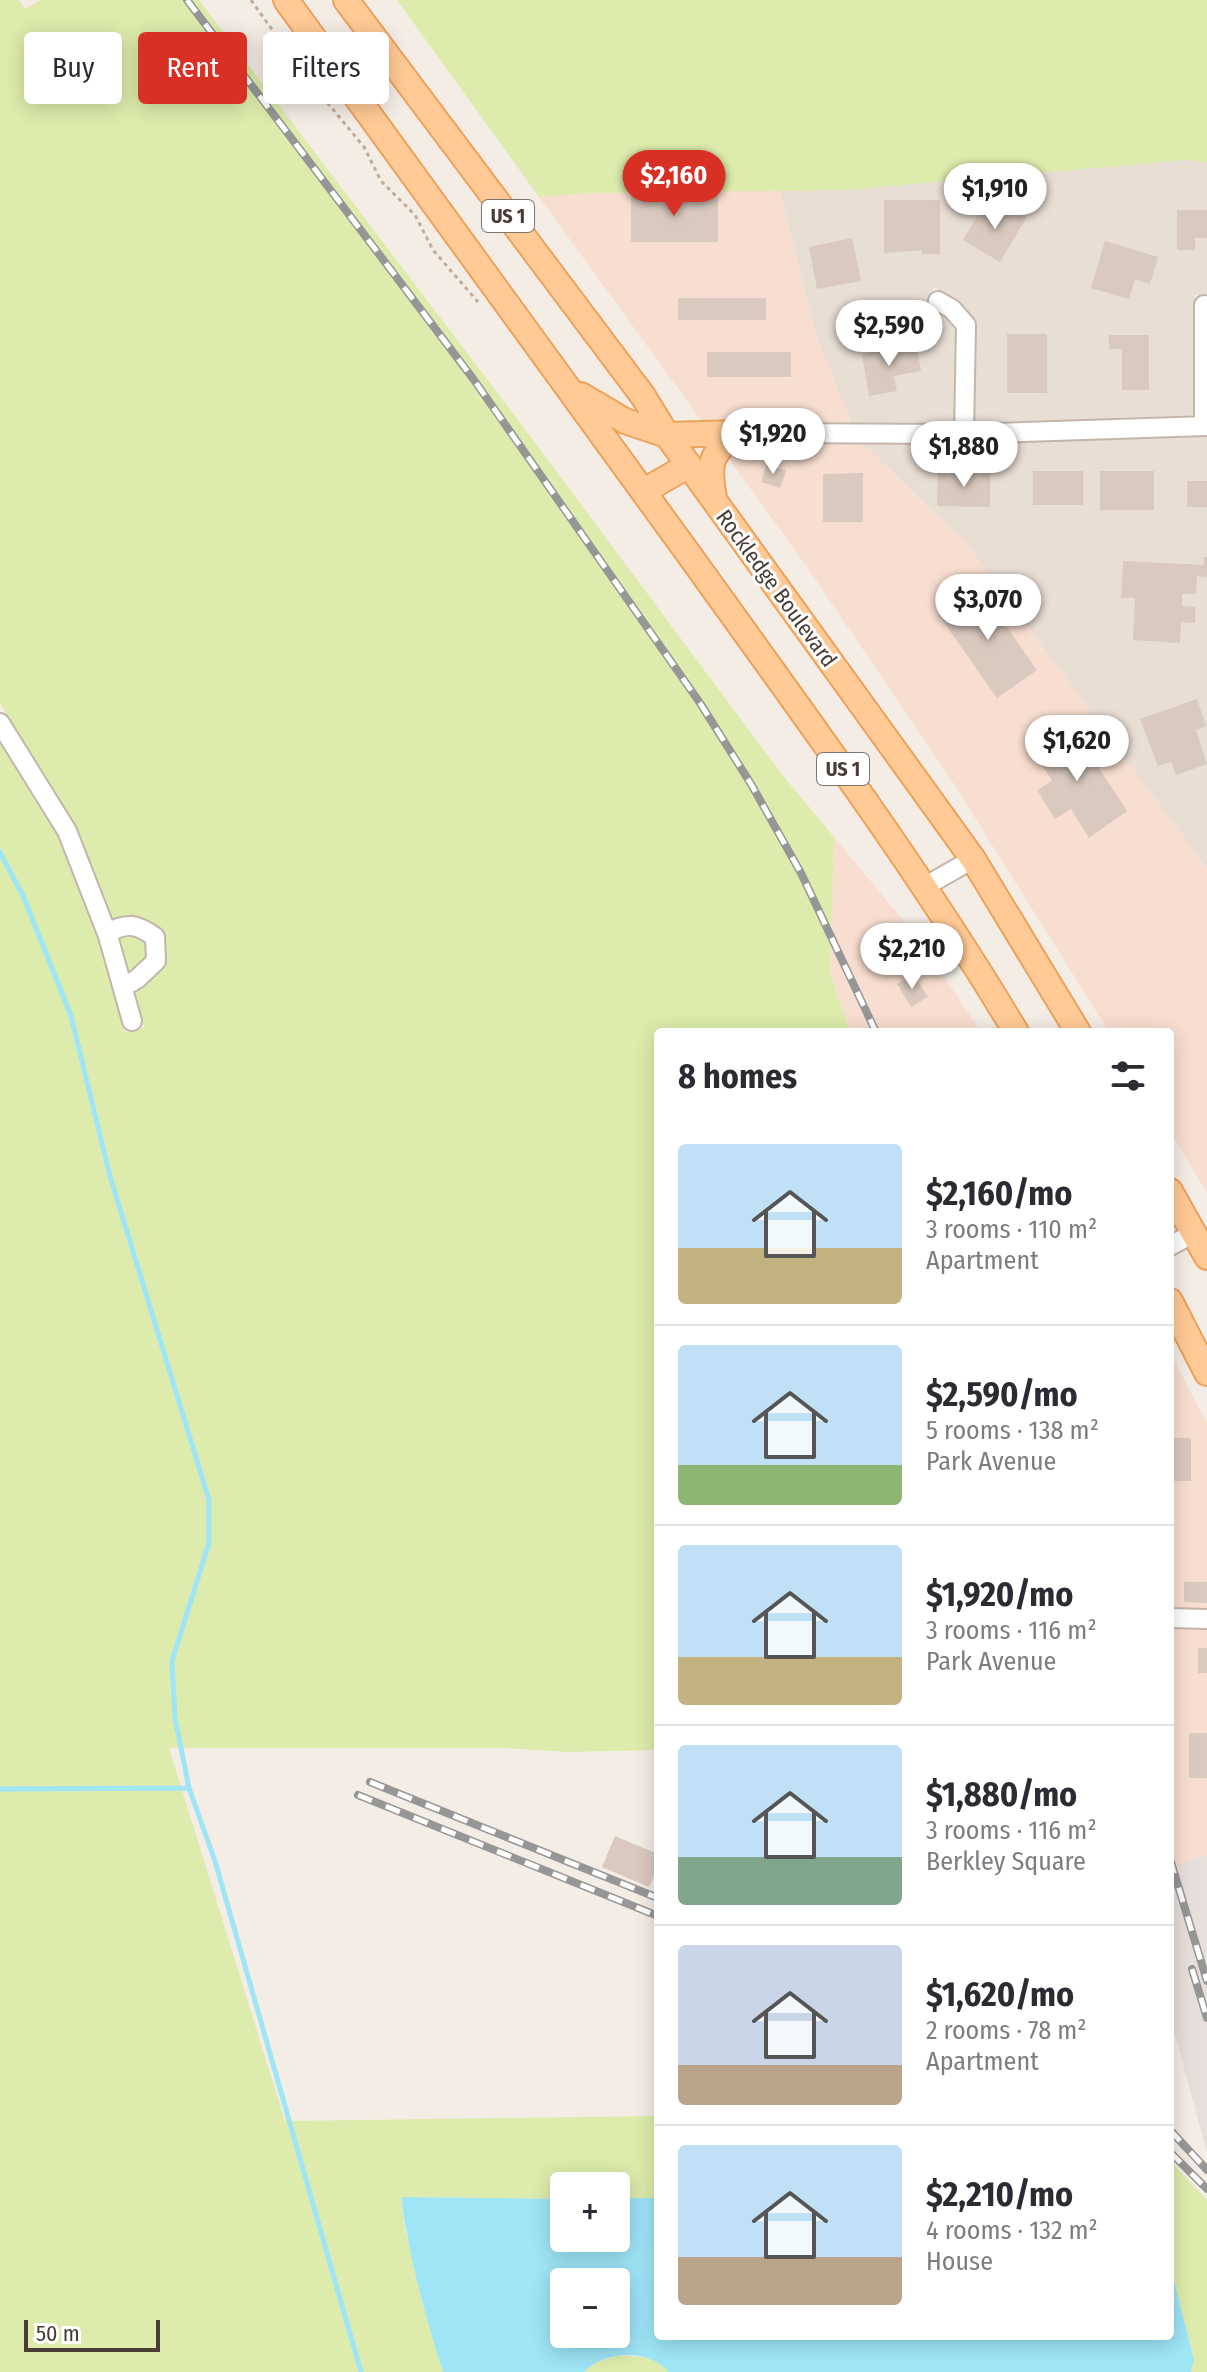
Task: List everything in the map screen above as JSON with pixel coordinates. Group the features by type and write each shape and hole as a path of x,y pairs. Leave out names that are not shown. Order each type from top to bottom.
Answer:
{"main road":[{"name":"US 1","path":"286,0 572,390 825,743 924,887 1013,1028"},
{"name":"Rockledge Boulevard","path":"346,0 643,396 714,501 973,859 1076,1028"},
{"path":"572,390 625,421 667,435 737,433"},
{"path":"714,501 710,477 713,457 737,433"},
{"path":"644,491 689,465"},
{"path":"1174,1198 1207,1257"},
{"path":"1174,1309 1207,1373"}],"street":[{"path":"938,301 952,309 966,325 964,434"},
{"path":"737,433 964,434 1206,426 1204,305"},
{"path":"0,723 67,831 107,933 132,1021"},
{"path":"924,887 973,859"},
{"path":"107,933 121,925 138,924 155,937 156,961 123,987"},
{"path":"1174,1244 1194,1233"},
{"path":"1174,1618 1207,1619"}],"path":[{"path":"251,0 303,73 364,147 381,181 415,215 433,250 480,304"}],"shaded area":[{"path":"1186,160 1207,162 1207,295 1195,295 1195,415 974,423 975,325 958,302 934,287 925,306 946,318 956,329 955,423 851,423 814,330 779,190 847,190"},
{"path":"779,190 814,330 851,423 746,422 739,418 734,422 703,423 539,197 591,193"},
{"path":"1207,436 1207,869 965,542 863,444"},
{"path":"740,443 863,444 965,542 1207,869 1207,1193 1174,1138 1174,1028 1106,1028 952,781 807,567 726,455"},
{"path":"834,837 921,942 978,1028 850,1028 830,975"},
{"path":"1174,1361 1207,1423 1207,1856 1174,1866"},
{"path":"1207,1856 1207,2153 1174,2031 1174,1866"}],"green space":[{"path":"0,0 19,0 25,9 41,0 199,0 223,32 138,32 138,104 247,104 247,63 263,84 263,104 278,104 784,777 834,837 830,975 850,1028 654,1028 654,1750 169,1748 285,2121 654,2116 654,2198 630,2198 630,2172 550,2172 550,2199 401,2197 405,2229 443,2372 0,2372 0,742 59,837 99,940 126,1033 144,1027 117,932 75,826 0,703"},
{"path":"397,0 1207,0 1207,162 1186,160 847,190 591,193 539,197"},
{"path":"1174,2165 1207,2200 1207,2372 1191,2372 1194,2360 1175,2284"},
{"path":"615,2356 651,2359 669,2372 584,2372 592,2364"}],"water":[{"path":"401,2197 550,2199 550,2252 630,2252 630,2198 654,2198 654,2340 1174,2340 1174,2283 1194,2360 1191,2372 669,2372 650,2359 627,2355 604,2359 584,2372 443,2372 418,2286"}],"building":[{"path":"631,195 718,195 718,242 631,242"},
{"path":"884,200 940,200 940,254 922,254 922,250 884,253"},
{"path":"1003,203 1027,217 1000,262 963,240 984,205 998,213"},
{"path":"1177,210 1207,210 1207,238 1195,238 1195,250 1177,250"},
{"path":"852,238 861,281 817,289 809,247"},
{"path":"1105,241 1158,257 1150,284 1135,279 1129,299 1091,288"},
{"path":"678,298 766,298 766,320 678,320"},
{"path":"1007,334 1047,334 1047,393 1007,393"},
{"path":"1109,335 1149,335 1149,390 1122,390 1122,349 1109,349"},
{"path":"916,344 921,371 894,376 897,391 869,396 862,354"},
{"path":"707,352 791,352 791,377 707,377"},
{"path":"767,464 786,471 780,488 761,482"},
{"path":"938,471 990,472 990,507 937,506"},
{"path":"1033,471 1083,471 1083,505 1033,505"},
{"path":"1100,471 1154,471 1154,510 1100,510"},
{"path":"863,473 863,522 823,522 823,474"},
{"path":"1187,481 1207,481 1207,507 1187,507"},
{"path":"1204,557 1207,557 1207,577 1197,576 1196,594 1182,594 1182,606 1195,607 1195,623 1181,622 1180,643 1133,640 1135,598 1121,598 1123,561 1204,565"},
{"path":"978,586 1037,670 997,698 938,614"},
{"path":"1197,699 1206,726 1196,730 1207,764 1176,775 1171,762 1158,766 1140,719"},
{"path":"1071,725 1127,811 1089,838 1071,809 1055,819 1037,790 1052,781 1032,749"},
{"path":"913,974 928,997 911,1007 897,984"},
{"path":"1174,1438 1191,1438 1191,1481 1174,1481"},
{"path":"1184,1582 1207,1582 1207,1603 1184,1602"},
{"path":"1198,1648 1207,1648 1207,1673 1198,1673"},
{"path":"1189,1733 1207,1733 1207,1778 1189,1778"},
{"path":"615,1836 654,1852 654,1875 649,1887 602,1867"}],"waterway":[{"path":"0,852 24,898 71,1016 110,1176 209,1500 209,1543 172,1661 175,1718 189,1788 215,1861 361,2372"},
{"path":"0,1789 189,1788"}],"railway":[{"path":"187,0 474,380 700,703 751,784 801,873 874,1028"},
{"path":"370,1782 654,1896"},
{"path":"358,1795 654,1914"},
{"path":"1174,1872 1207,1981"},
{"path":"1192,1969 1207,2018"},
{"path":"1174,2134 1207,2170"},
{"path":"1174,2156 1207,2189"}]}
